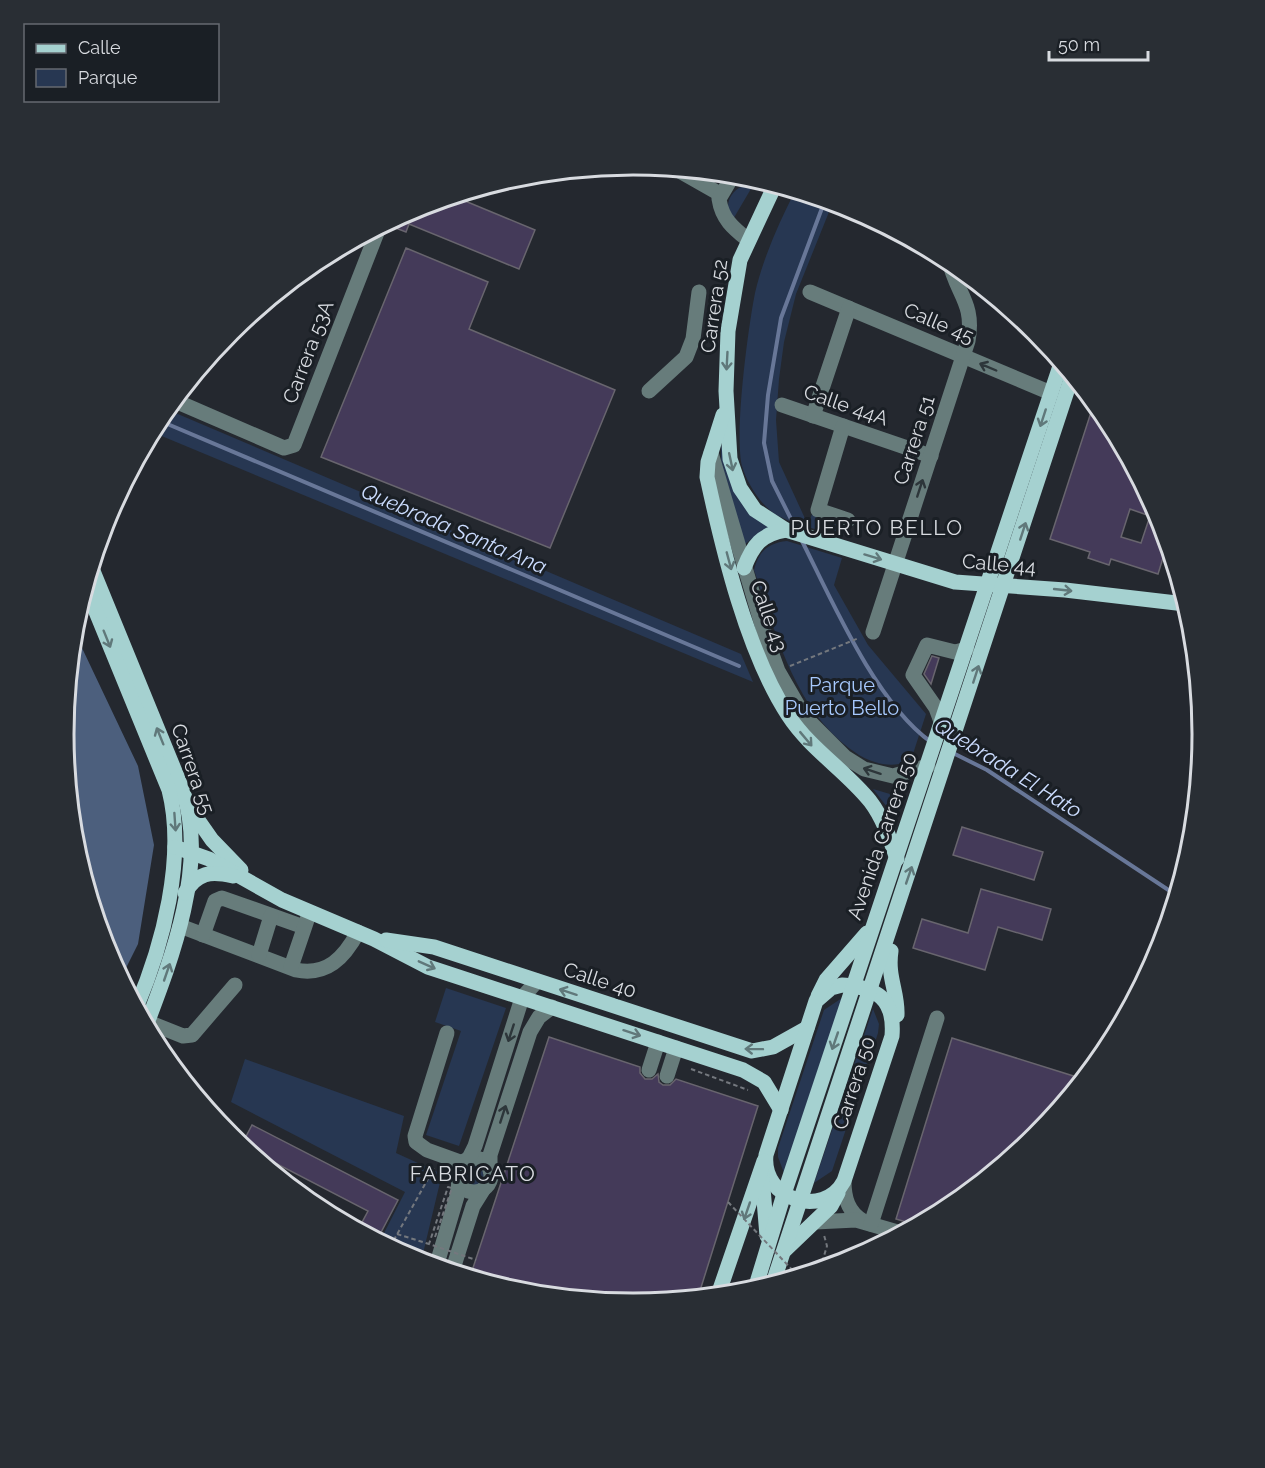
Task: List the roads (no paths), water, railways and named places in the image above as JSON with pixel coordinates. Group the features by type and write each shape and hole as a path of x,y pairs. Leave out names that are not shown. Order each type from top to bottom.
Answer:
{"main road":[{"name":"Carrera 52","path":"726,404 731,305 740,260 771,193"},
{"name":"Avenida Carrera 50","path":"758,1278 784,1194 1058,372"},
{"name":"Avenida Carrera 50","path":"776,1274 958,730 1069,385"},
{"name":"Calle 43","path":"726,404 707,471 745,616 770,682 789,716 812,746 873,805 886,829 897,859"},
{"name":"Calle 44","path":"726,404 730,459 740,488 755,510 786,530 955,582 1065,590 1175,603"},
{"path":"744,568 750,552 761,538 786,530"},
{"name":"Carrera 55","path":"96,578 187,803 192,833 180,926 171,959 150,1016"},
{"name":"Carrera 55","path":"91,599 169,790 175,816 175,847 162,931 140,997"},
{"path":"187,803 212,840 259,887"},
{"name":"Calle 40","path":"175,847 191,852 309,911 375,939 428,967 758,1076 769,1088 781,1110"},
{"path":"185,893 195,879 210,872 259,887"},
{"path":"721,1285 814,1007 826,980 858,945 881,906"},
{"path":"892,1036 897,1013 889,967 897,911"},
{"name":"Calle 40","path":"375,939 434,948 752,1051 773,1047 807,1028"},
{"path":"814,1007 820,995 831,988 854,986 871,991"},
{"name":"Carrera 50","path":"783,1252 819,1228 844,1181 892,1036 893,1021 888,1003 871,991"},
{"path":"766,1155 767,1178 784,1194 801,1199 828,1199 836,1194 844,1181"},
{"path":"766,1155 762,1184 768,1246"}],"street":[{"path":"692,179 720,194"},
{"path":"727,184 720,194 720,212 730,226 748,240"},
{"name":"Carrera 53A","path":"182,404 284,448 294,445 375,238"},
{"name":"Carrera 51","path":"869,634 896,564 968,341 970,317 956,278"},
{"path":"649,391 686,357 693,339 699,292"},
{"name":"Calle 45","path":"810,292 1051,393"},
{"path":"813,416 849,308"},
{"name":"Calle 44A","path":"782,405 931,456"},
{"path":"843,426 818,510 848,520"},
{"name":"Calle 43","path":"711,453 744,568 778,670 795,702 817,731 845,757 872,772 892,776 929,763"},
{"path":"942,724 936,708 913,675 927,645 955,652 967,649"},
{"path":"259,887 265,913 259,955"},
{"path":"202,934 218,898 304,927"},
{"path":"291,967 309,911"},
{"path":"180,926 291,967 312,972 341,957 358,932"},
{"path":"439,1258 457,1196 458,1172 475,1146 522,998 537,981"},
{"path":"157,1027 183,1036 192,1035 235,985"},
{"path":"455,1264 473,1206 490,1181 490,1155 530,1032 539,1017 552,1007"},
{"path":"867,1222 937,1018"},
{"path":"447,1034 415,1136 420,1146 441,1155 466,1161 484,1162 490,1170"},
{"path":"649,1070 658,1042"},
{"path":"667,1076 676,1048"},
{"path":"844,1181 845,1198 850,1209 867,1222"},
{"path":"459,1182 472,1192 483,1190"},
{"path":"819,1228 834,1219 867,1222 891,1229"}],"waterway":[{"name":"Quebrada El Hato","path":"796,529 772,481 764,443 768,395 781,318 822,209"},
{"name":"Quebrada Santa Ana","path":"167,424 739,666"},
{"name":"Quebrada El Hato","path":"802,541 841,621 874,677 911,725 931,742"},
{"name":"Quebrada El Hato","path":"951,752 987,770 1169,890"}],"district":[{"name":"PUERTO BELLO","path":"877,528"},
{"name":"FABRICATO","path":"473,1174"}],"park label":[{"name":"Parque Puerto Bello","path":"842,696"}]}
